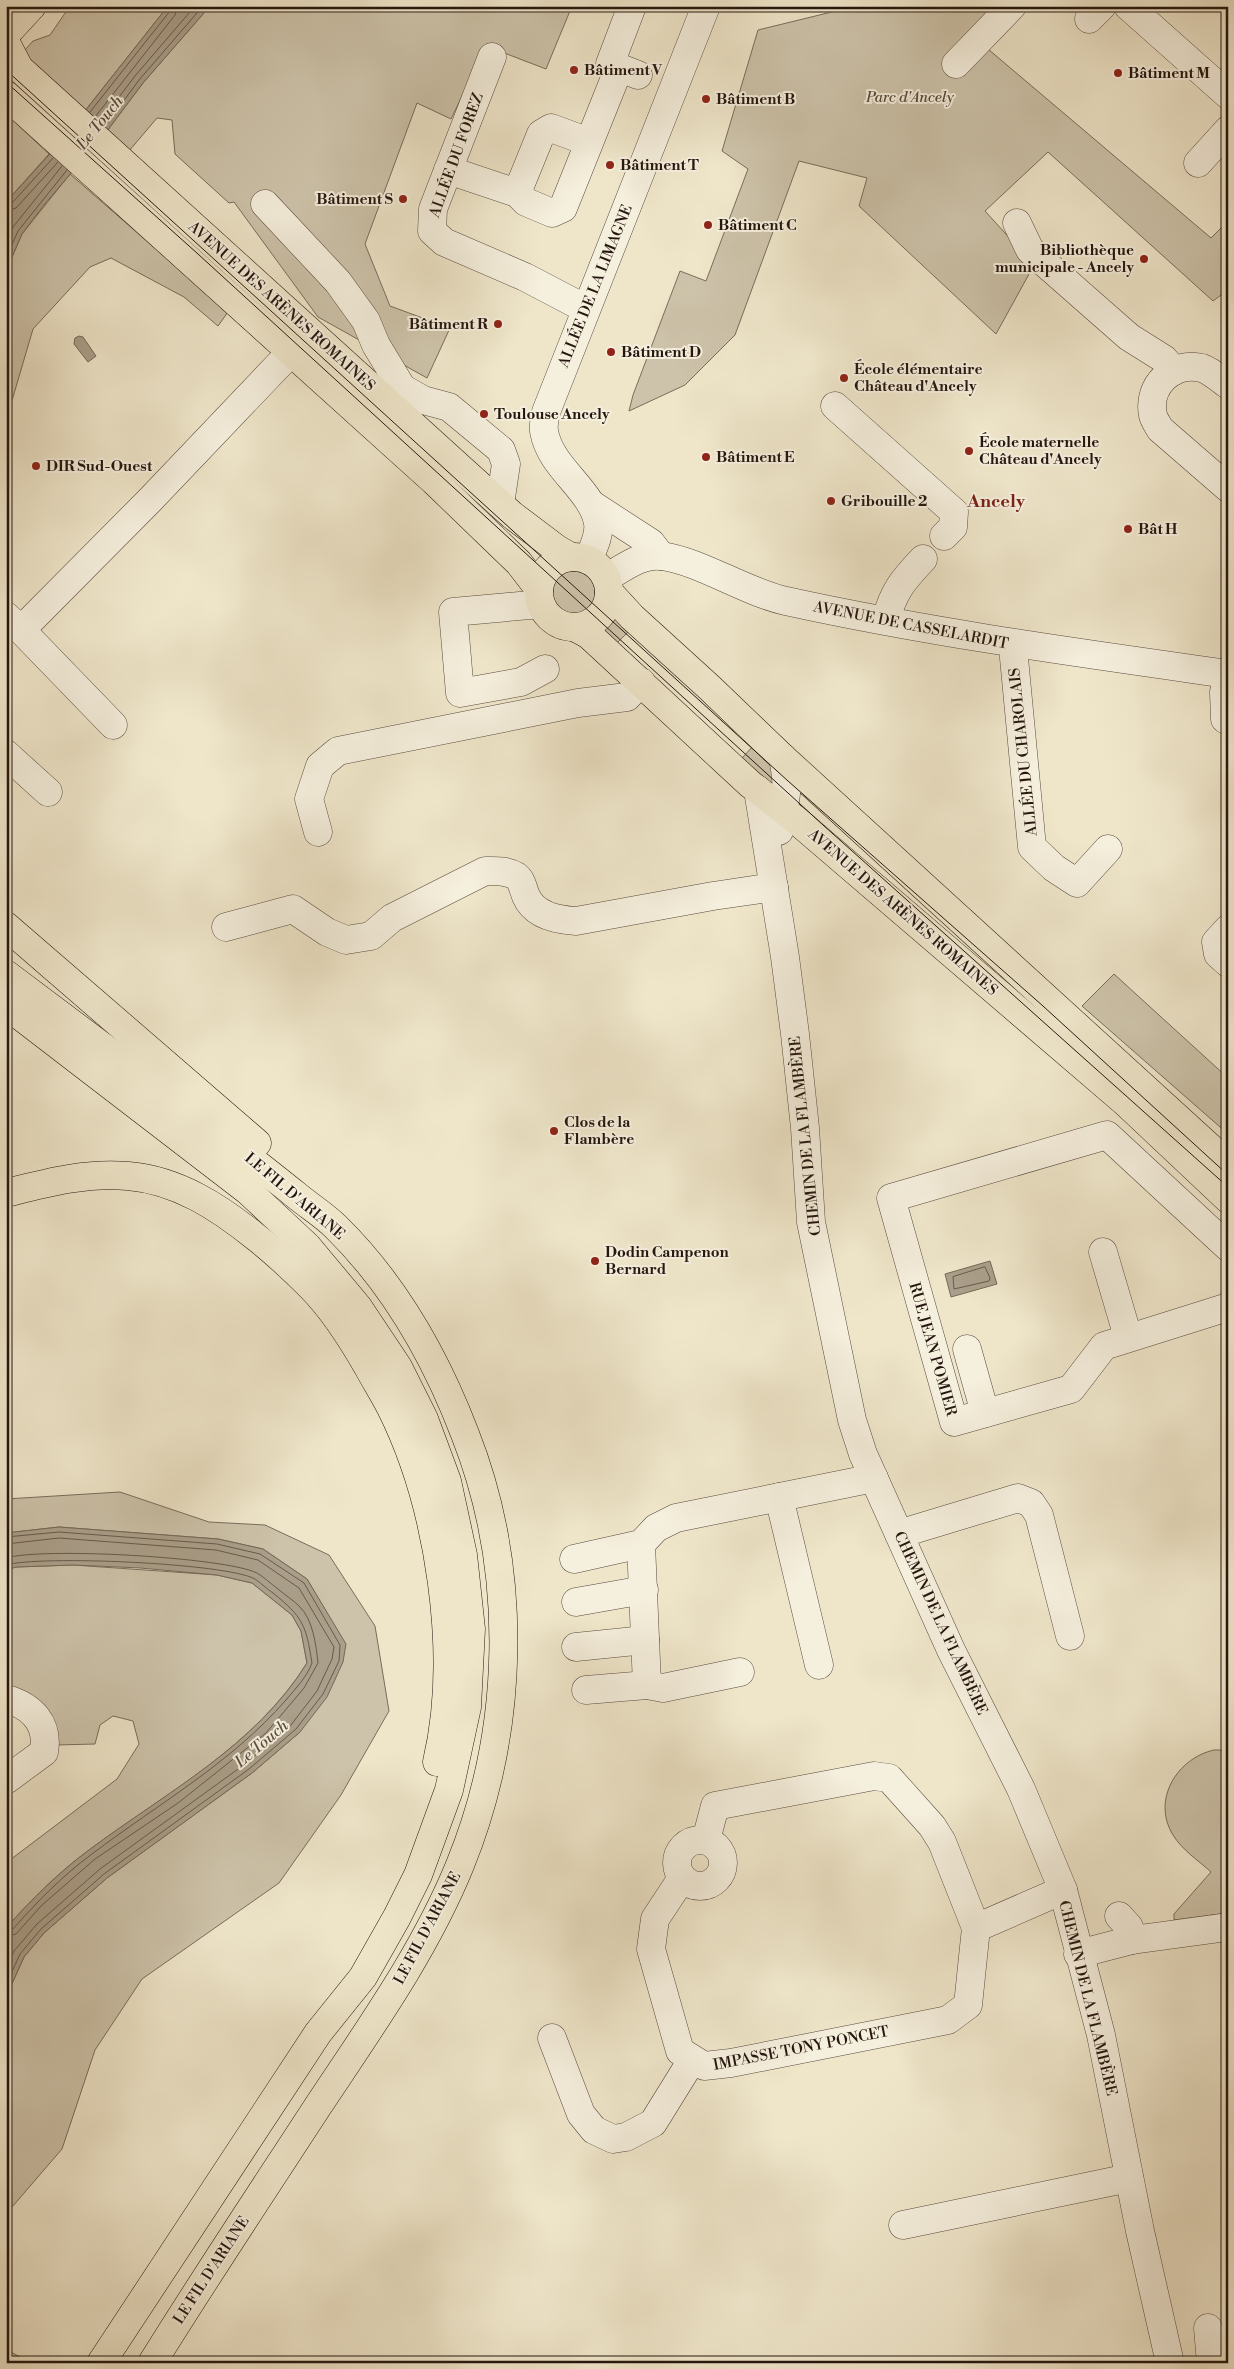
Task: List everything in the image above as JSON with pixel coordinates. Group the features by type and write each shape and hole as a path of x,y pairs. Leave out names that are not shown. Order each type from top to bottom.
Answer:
{"main road":[{"path":"7,33 32,6"},
{"name":"AVENUE DES ARÈNES ROMAINES","path":"7,33 19,68 150,186 395,395 500,504 557,549 594,572 632,617 783,758 1228,1164"},
{"name":"AVENUE DES ARÈNES ROMAINES","path":"6,95 434,481 519,564 540,597"},
{"path":"551,565 594,572 608,603 597,620 576,628 557,623 549,618 540,597 540,580 551,565"},
{"name":"AVENUE DES ARÈNES ROMAINES","path":"576,628 589,635 758,790 783,809 1125,1102 1228,1199"},
{"path":"6,926 322,1200 335,1226"},
{"name":"LE FIL D'ARIANE","path":"6,974 257,1163 335,1226 374,1270 408,1316 447,1386 479,1469 496,1542 504,1613 501,1695 488,1780 460,1865 424,1940 372,2025 152,2363"},
{"name":"LE FIL D'ARIANE","path":"6,1004 241,1185 307,1246 358,1307 398,1368 424,1419 447,1481 463,1555 471,1629 467,1707 449,1790 418,1875 397,1917 363,1977 318,2033 105,2356"},
{"path":"6,1193 51,1182 97,1176 129,1176 159,1182 190,1193 224,1212 265,1244 312,1287 330,1310 353,1341 392,1409 414,1466 433,1527 445,1617 448,1673 441,1748 427,1807 390,1898 349,1970 318,2033"}],"street":[{"path":"448,170 517,193 526,202 552,213 563,208 590,142 628,71 610,64 632,6"},
{"name":"ALLÉE DE LA LIMAGNE","path":"594,572 598,523 591,504 553,456 543,430 546,412 706,6"},
{"path":"956,64 1012,6"},
{"path":"1128,6 1228,95"},
{"name":"ALLÉE DU FOREZ","path":"492,57 433,209 432,231 436,237 444,242 525,277 586,309"},
{"path":"517,193 541,134 551,128 590,142"},
{"path":"1198,163 1228,130"},
{"path":"265,204 338,282 366,321 395,395 449,407 501,450 506,464 500,504"},
{"path":"1017,223 1030,250 1128,337 1164,359 1174,371"},
{"name":"AVENUE DES ARÈNES ROMAINES","path":"14,623 161,488 291,352"},
{"path":"1228,385 1202,368 1187,368 1174,371 1165,376 1156,387 1153,401 1153,416 1160,429 1228,488"},
{"path":"835,406 954,512 953,527 944,536"},
{"path":"591,504 651,542 661,556"},
{"name":"AVENUE DE CASSELARDIT","path":"594,572 646,557 661,556 684,562 756,592 784,600 1014,644 1228,676 1224,692 1226,718 1228,720"},
{"path":"886,620 890,602 899,585 923,559"},
{"path":"427,715 432,718 527,695 538,672 521,682 460,693 453,612 540,597"},
{"path":"14,623 113,725"},
{"name":"ALLÉE DU CHAROLAIS","path":"1014,644 1032,847 1054,868 1077,883 1108,849"},
{"path":"318,832 309,799 320,766 338,751 578,703 627,697 641,682"},
{"path":"6,754 48,792"},
{"name":"CHEMIN DE LA FLAMBÈRE","path":"773,878 788,781 783,758"},
{"name":"CHEMIN DE LA FLAMBÈRE","path":"758,790 773,878 795,1034 805,1128 811,1222 852,1420 863,1454 951,1650 1021,1789 1062,1890 1101,2035 1129,2178 1170,2363"},
{"path":"226,927 293,909 327,932 346,940 371,936 392,918 485,871 502,870 516,876 522,884 527,898 535,908 556,920 576,921 713,896 773,878"},
{"path":"1228,929 1216,942 1218,954 1228,963"},
{"name":"RUE JEAN POMIER","path":"1228,1247 1107,1135 891,1198 954,1422 1071,1389 1104,1346 1228,1307"},
{"path":"1103,1252 1128,1337"},
{"path":"967,1349 985,1413"},
{"path":"574,1559 641,1544 656,1528 676,1518 874,1478"},
{"path":"779,1497 819,1665"},
{"path":"899,1534 1018,1498 1030,1503 1039,1515 1070,1636"},
{"path":"641,1544 647,1685"},
{"path":"576,1602 644,1590"},
{"path":"576,1647 645,1640"},
{"path":"586,1690 647,1685 662,1688 740,1672"},
{"path":"6,1698 20,1702 37,1716 45,1730 46,1742 44,1752 6,1780"},
{"name":"IMPASSE TONY PONCET","path":"682,1878 655,1919 651,1949 680,2051 704,2066 732,2063 948,2020 968,2005 976,1928 942,1842 932,1826 889,1778 874,1776 715,1806 706,1840"},
{"path":"697,1840 706,1840 712,1843 722,1854 722,1872 711,1884 695,1886 682,1878 677,1861 682,1848 697,1840"},
{"path":"976,1928 1062,1890"},
{"path":"1119,1916 1129,1927 1132,1940"},
{"path":"1078,1954 1132,1940 1228,1927"},
{"path":"552,2038 580,2114 594,2130 613,2139 626,2137 653,2123 692,2060"},
{"path":"903,2225 1129,2178"},
{"path":"1208,2328 1214,2361"}],"green space":[{"path":"70,6 168,6 84,112 31,66 23,52 33,41 50,35"},
{"path":"210,6 572,6 546,69 486,46 451,119 417,103 365,244 390,306 450,328 427,378 318,317 234,202 229,203 175,154 172,120 157,118 129,151 107,131 143,83"},
{"name":"Parc d'Ancely","path":"848,6 1030,6 988,49 1211,238 1228,221 1228,290 1213,301 1048,152 985,211 1034,265 996,334 859,206 867,178 799,161 735,335 685,385 629,411 633,395 680,271 706,281 748,169 722,151 758,30 848,8"},
{"path":"6,114 49,154 6,202"},
{"path":"70,174 228,312 218,326 184,297 111,258 90,267 33,329 6,421 6,271 22,234"},
{"path":"577,571 589,577 594,584 594,602 589,609 582,614 569,615 561,612 554,605 551,589 554,581 561,574"},
{"path":"611,614 629,631 617,643 599,627"},
{"path":"754,745 776,765 781,792 747,772 751,766 742,758"},
{"path":"1114,974 1228,1078 1228,1134 1082,1006"},
{"path":"120,1492 209,1522 265,1525 329,1555 375,1626 389,1711 341,1795 279,1883 142,1979 95,2050 62,2149 6,2214 6,1997 24,1957 44,1933 107,1878 252,1773 300,1732 345,1644 307,1579 263,1549 218,1539 59,1527 6,1533 6,1499"},
{"path":"73,1565 217,1575 252,1583 292,1615 301,1631 307,1663 286,1693 235,1744 178,1788 78,1859 25,1907 6,1928 6,1863 117,1779 139,1744 133,1721 113,1716 100,1725 95,1744 56,1745 6,1687 6,1570 16,1567"},
{"path":"1214,1750 1228,1750 1228,1913 1174,1920 1174,1914 1211,1872 1186,1850 1173,1835 1167,1821 1165,1808 1167,1794 1179,1771 1201,1754"},
{"path":"6,2349 30,2363 6,2363"}],"water":[{"name":"Le Touch","path":"168,6 210,6 143,83 107,131 44,205 22,234 6,271 6,202 58,145"},
{"path":"83,337 96,356 88,362 74,344 75,338"},
{"path":"990,1261 997,1284 951,1297 945,1274"},
{"name":"Le Touch","path":"59,1527 218,1539 263,1549 307,1579 346,1644 343,1662 327,1697 300,1732 252,1773 107,1878 44,1933 24,1957 6,1997 6,1928 25,1907 78,1859 236,1744 286,1693 307,1663 301,1631 292,1615 252,1583 217,1575 140,1568 73,1565 16,1567 6,1570 6,1533"}],"tram line":[{"path":"6,70 788,781 1043,1006 1228,1175"},
{"path":"6,82 198,254 823,825 1228,1187"}],"place":[{"name":"Bâtiment V","path":"574,70"},
{"name":"Bâtiment M","path":"1118,73"},
{"name":"Bâtiment B","path":"706,99"},
{"name":"Bâtiment T","path":"610,165"},
{"name":"Bâtiment S","path":"403,199"},
{"name":"Bâtiment C","path":"708,225"},
{"name":"Bibliothèque municipale - Ancely","path":"1144,259"},
{"name":"Bâtiment R","path":"498,324"},
{"name":"Bâtiment D","path":"611,352"},
{"name":"École élémentaire Château d'Ancely","path":"844,378"},
{"name":"Toulouse Ancely","path":"484,414"},
{"name":"École maternelle Château d'Ancely","path":"969,451"},
{"name":"Bâtiment E","path":"706,457"},
{"name":"DIR Sud-Ouest","path":"36,466"},
{"name":"Gribouille 2","path":"831,501"},
{"name":"Bât H","path":"1128,529"},
{"name":"Clos de la Flambère","path":"554,1131"},
{"name":"Dodin Campenon Bernard","path":"595,1261"}],"district":[{"name":"Ancely","path":"996,501"}]}
